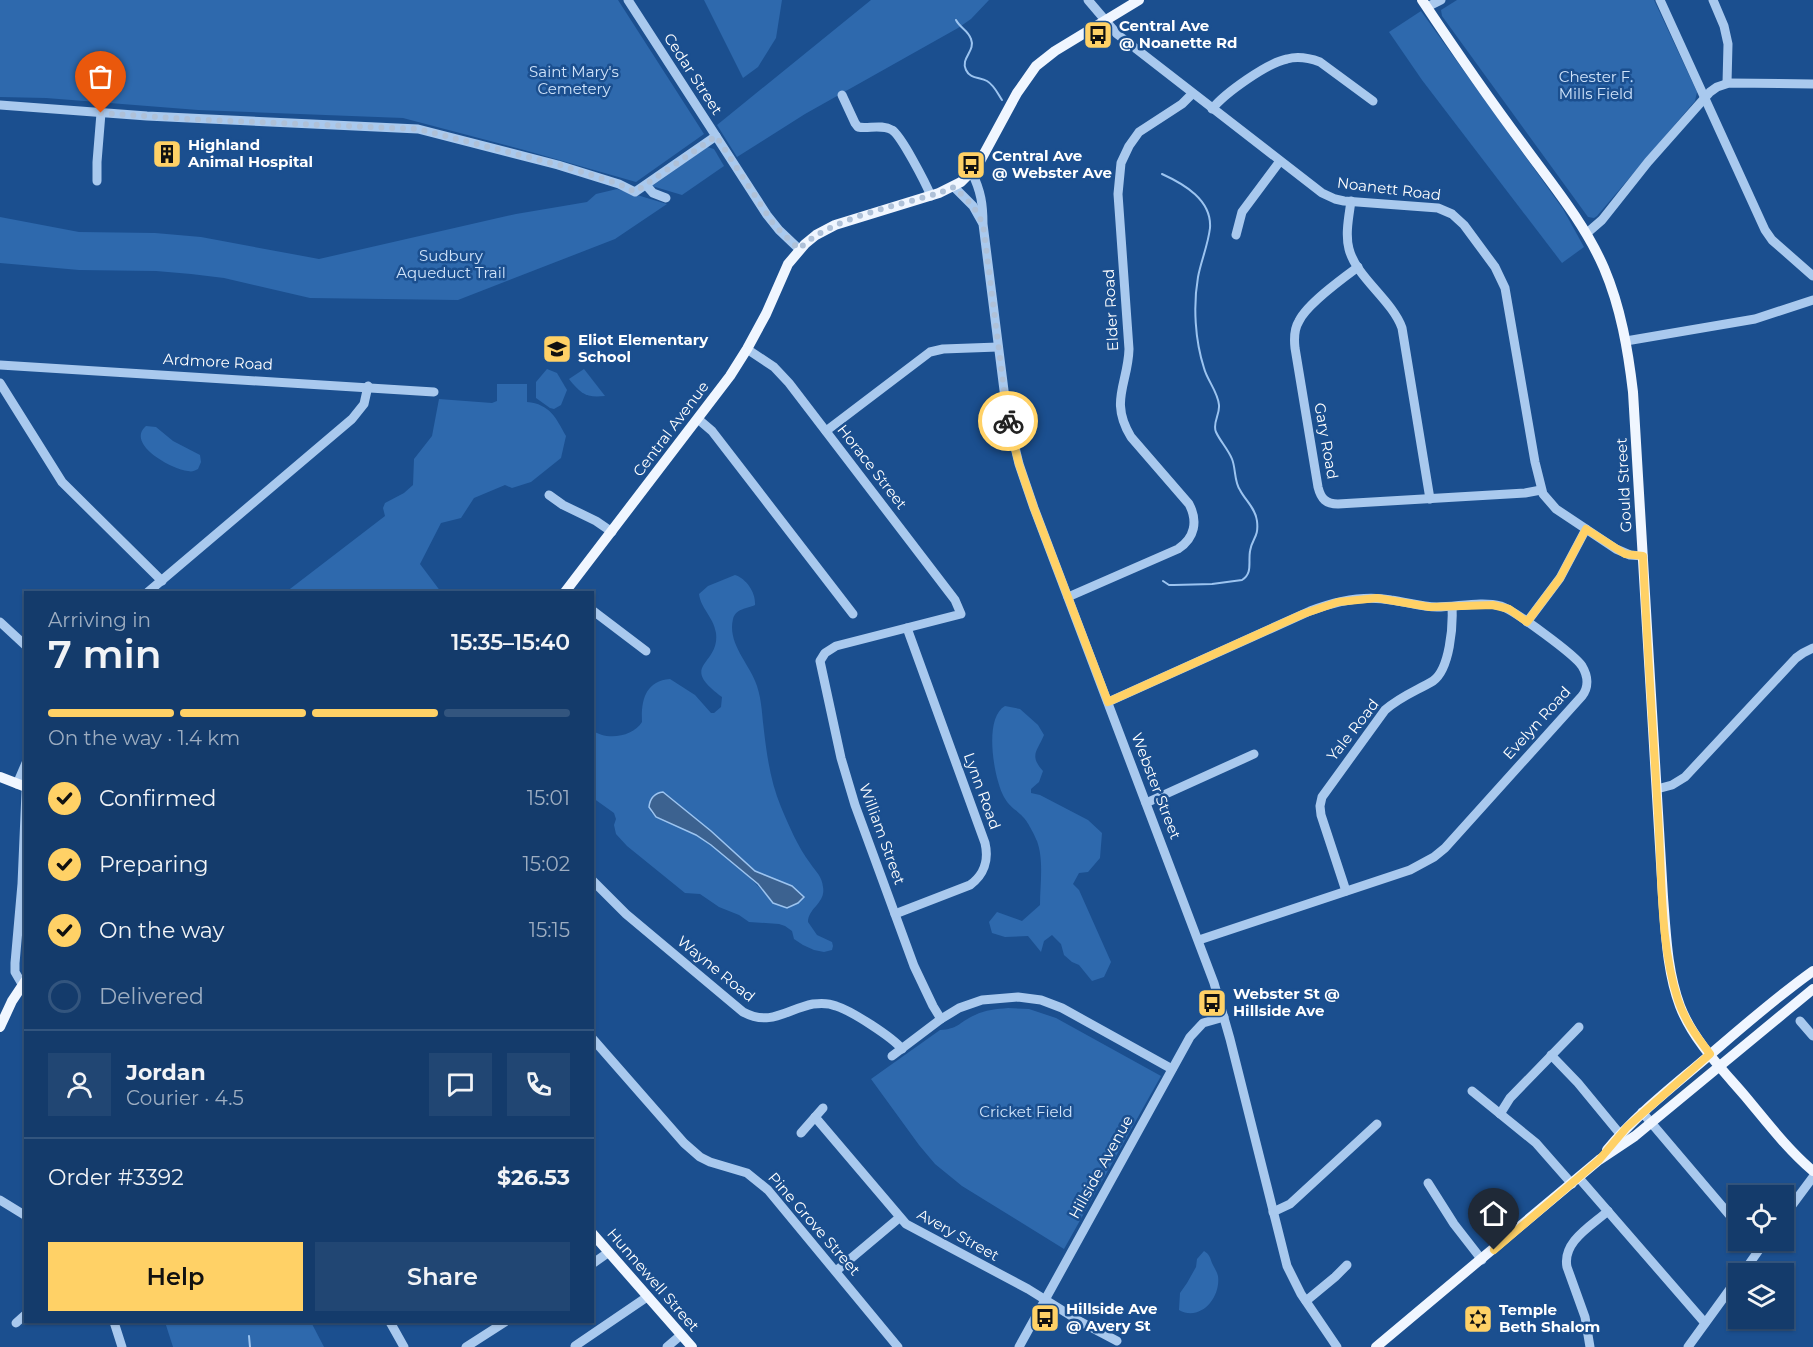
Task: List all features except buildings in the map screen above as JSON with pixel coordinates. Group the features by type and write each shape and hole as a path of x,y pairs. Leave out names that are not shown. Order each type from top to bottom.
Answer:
{"main road":[{"name":"Central Avenue","path":"568,591 730,376 766,314 784,271 799,249 813,237 836,225 954,187 972,173 978,165 1032,70 1055,51 1139,0"},
{"name":"Gould Street","path":"1425,4 1466,67 1587,233 1618,306 1626,341 1633,392 1666,942 1671,973 1677,998 1686,1019 1710,1054 1788,1146 1813,1170"},
{"path":"0,777 23,788"},
{"path":"1599,1160 1642,1112 1771,1002 1813,971"},
{"path":"0,1027 21,997 24,982"},
{"path":"1376,1347 1599,1160 1635,1136 1813,989"},
{"name":"Hunnewell Street","path":"594,1235 692,1347"}],"street":[{"name":"Cedar Street","path":"628,0 774,225 799,249"},
{"name":"Noanett Road","path":"1088,0 1117,34 1326,195 1339,200 1443,209 1460,221 1495,267 1508,300 1541,490 1548,502 1556,509 1586,529 1625,554 1643,556"},
{"path":"1425,4 1440,0"},
{"path":"1660,0 1765,231 1813,276"},
{"path":"1713,0 1724,26 1728,44 1728,83"},
{"path":"1212,109 1230,91 1274,64 1299,57 1325,64 1373,101"},
{"path":"1587,233 1602,220 1648,162 1717,87 1728,83 1813,84"},
{"name":"Elder Road","path":"1068,597 1178,549 1186,544 1193,532 1194,518 1189,504 1131,437 1121,413 1120,393 1129,349 1118,186 1123,157 1135,137 1143,128 1185,102 1192,94"},
{"path":"842,95 858,127 885,128 894,132 924,179 931,196"},
{"path":"0,105 186,119 418,129 563,166 619,184 635,192 716,136"},
{"path":"97,181 101,113"},
{"path":"1236,235 1242,212 1280,161"},
{"name":"Webster Street","path":"972,173 982,198 983,224 1007,414 1019,464 1199,940 1224,1017 1287,1266 1292,1279 1337,1347"},
{"path":"646,185 653,193 666,198"},
{"name":"Webster Street","path":"954,187 973,206 983,224"},
{"path":"1351,201 1348,242 1350,253 1358,267 1394,313 1402,328 1430,499"},
{"name":"Gary Road","path":"1358,267 1305,310 1295,332 1295,348 1319,491 1325,501 1335,504 1525,493 1541,490"},
{"path":"1626,341 1755,318 1813,300"},
{"path":"826,431 930,352 943,349 998,347"},
{"name":"Horace Street","path":"747,349 779,372 955,600 962,615 908,628"},
{"name":"Ardmore Road","path":"0,365 368,386 434,392"},
{"path":"0,383 62,482 162,581"},
{"path":"149,591 352,419 364,404 368,386"},
{"path":"698,419 712,431 853,614"},
{"path":"549,495 563,506 596,521 612,532"},
{"path":"1527,622 1560,578 1586,529"},
{"name":"Evelyn Road","path":"1108,702 1303,614 1332,604 1377,598 1430,607 1485,604 1502,606 1527,622 1581,664 1587,679 1584,693 1439,853 1410,870 1199,940"},
{"name":"Yale Road","path":"1346,891 1320,815 1322,797 1385,710 1399,698 1431,682 1441,673 1447,658 1452,607"},
{"path":"594,612 646,651"},
{"path":"0,622 24,644"},
{"name":"William Street","path":"908,628 836,646 821,658 821,668 855,805 917,973 941,1019"},
{"name":"Lynn Road","path":"895,914 970,885 983,871 986,856 985,843 908,628"},
{"path":"1657,789 1672,785 1685,777 1796,658 1813,648"},
{"path":"1146,803 1254,754"},
{"path":"23,788 22,884 15,971 24,982"},
{"name":"Wayne Road","path":"594,882 619,907 742,1012 758,1018 770,1018 812,1004 834,1005 848,1011 902,1049"},
{"path":"892,1056 959,1008 982,1000 1009,996 1034,998 1062,1008 1172,1069"},
{"name":"Hillside Avenue","path":"1018,1347 1196,1029 1206,1022 1224,1017"},
{"path":"1800,1021 1813,1036"},
{"path":"1500,1114 1510,1098 1579,1027"},
{"name":"Pine Grove Street","path":"594,1040 684,1143 700,1157 747,1173 768,1190 898,1347"},
{"path":"1551,1055 1578,1083 1620,1134"},
{"path":"1472,1091 1536,1143 1608,1211 1705,1323"},
{"path":"801,1133 823,1108"},
{"path":"1642,1112 1728,1214"},
{"name":"Avery Street","path":"815,1117 899,1218 910,1227 1045,1299 1117,1341"},
{"path":"1273,1212 1290,1204 1377,1124"},
{"path":"1794,1203 1813,1177"},
{"path":"1428,1183 1454,1224 1482,1260"},
{"path":"0,1200 24,1215"},
{"path":"1590,1347 1585,1317 1567,1267 1566,1258 1573,1242 1608,1211"},
{"path":"836,1272 899,1218"},
{"path":"594,1262 609,1252"},
{"path":"1306,1301 1347,1265"},
{"path":"1688,1347 1728,1292"},
{"path":"575,1346 647,1297"},
{"path":"16,1323 24,1316"},
{"path":"114,1323 122,1347"},
{"path":"391,1323 404,1347"},
{"path":"466,1347 503,1323"},
{"path":"668,1347 681,1335"}],"green space":[{"name":"Saint Mary's Cemetery","path":"0,0 618,0 704,134 636,182 403,118 198,110 46,98 0,97"},
{"path":"704,0 782,0 776,38 758,67 743,78"},
{"path":"871,0 989,0 971,19 958,28 805,114 737,157 717,125"},
{"name":"Chester F. Mills Field","path":"1457,0 1654,0 1697,92 1695,101 1597,216 1588,217 1442,16 1441,10"},
{"path":"1421,11 1563,209 1584,247 1562,263 1422,80 1389,32"},
{"path":"707,147 714,149 724,166 682,195 652,186"},
{"name":"Sudbury Aqueduct Trail","path":"617,189 667,204 615,239 458,300 310,298 224,278 191,274 79,270 0,263 0,217 79,232 155,233 201,237 319,259 516,214 587,202 596,194"},
{"path":"547,369 557,373 567,390 561,405 554,409 536,398 536,382"},
{"path":"584,369 605,396 584,394 569,379"},
{"path":"497,384 527,384 527,402 547,409 566,436 561,458 531,482 512,488 505,485 474,498 461,518 441,523 420,564 440,591 287,591 385,516 383,508 385,503 404,493 413,485 414,459 432,436 439,399 492,403 497,401"},
{"path":"146,426 156,427 173,441 200,455 201,462 198,469 181,470 154,455 146,448 142,440 141,433"},
{"path":"735,575 747,583 754,596 755,605 734,615 733,637 759,692 768,760 778,798 787,822 822,883 822,897 808,922 817,935 832,942 832,950 824,952 814,950 794,939 792,931 785,926 749,922 719,907 700,894 685,893 627,846 616,834 614,813 594,799 594,731 604,736 619,736 638,727 642,722 642,707 646,693 655,684 670,679 695,695 711,713 721,707 722,697 709,686 701,671 716,644 716,633 699,594 708,586","holes":["658,793 669,796 755,871 770,878 773,903 749,876 720,851 689,831 656,817 651,812 650,801 654,795"]},
{"path":"1005,706 1020,709 1038,725 1044,735 1035,757 1043,771 1039,782 1031,789 1031,793 1040,795 1088,820 1102,833 1100,858 1088,872 1079,873 1073,884 1079,890 1111,962 1104,977 1092,981 1079,965 1064,955 1061,944 1052,935 1044,941 1041,952 1028,936 1005,937 992,933 989,922 997,912 1022,921 1040,905 1041,864 1037,841 1025,819 1004,797 994,763 992,735 994,723 998,713"},
{"name":"Cricket Field","path":"1008,1008 1029,1009 1056,1018 1161,1076 1064,1249 962,1186 935,1164 871,1079 940,1030 955,1027 983,1012"},
{"path":"1204,1251 1209,1256 1218,1276 1216,1292 1208,1306 1194,1313 1187,1313 1179,1310 1180,1293 1196,1267 1197,1259"},
{"path":"165,1323 312,1323 324,1347 173,1347"}],"shaded area":[{"path":"663,792 755,871 792,886 804,897 787,908 773,903 758,884 711,845 696,835 656,817 649,807 651,799"}],"waterway":[{"path":"956,20 968,33 972,43 965,62 966,70 989,83 1002,100"},
{"path":"1162,174 1195,194 1206,209 1209,218 1209,234 1196,288 1196,323 1199,346 1205,373 1218,400 1216,432 1232,459 1238,486 1255,512 1257,527 1250,551 1249,571 1242,580 1174,585 1163,581"},
{"path":"249,1336 250,1347"}],"way so far":[{"path":"101,113 418,129 563,166 619,184 635,192 716,136 774,225 799,249 813,237 836,225 954,187 973,206 983,224 1008,421"}],"place":[{"name":"Central Ave @ Noanette Rd","path":"1098,35"},
{"name":"Highland Animal Hospital","path":"167,154"},
{"name":"Central Ave @ Webster Ave","path":"971,165"},
{"name":"Eliot Elementary School","path":"557,349"},
{"name":"Webster St @ Hillside Ave","path":"1212,1003"},
{"name":"Hillside Ave @ Avery St","path":"1045,1318"},
{"name":"Temple Beth Shalom","path":"1478,1319"}],"route":[{"path":"1008,421 1034,508 1108,702 1303,614 1338,602 1377,598 1430,607 1485,604 1502,606 1527,622 1560,578 1586,529 1625,554 1643,556 1668,957 1677,998 1684,1015 1710,1054 1651,1104 1627,1127 1599,1160 1494,1250"}]}
